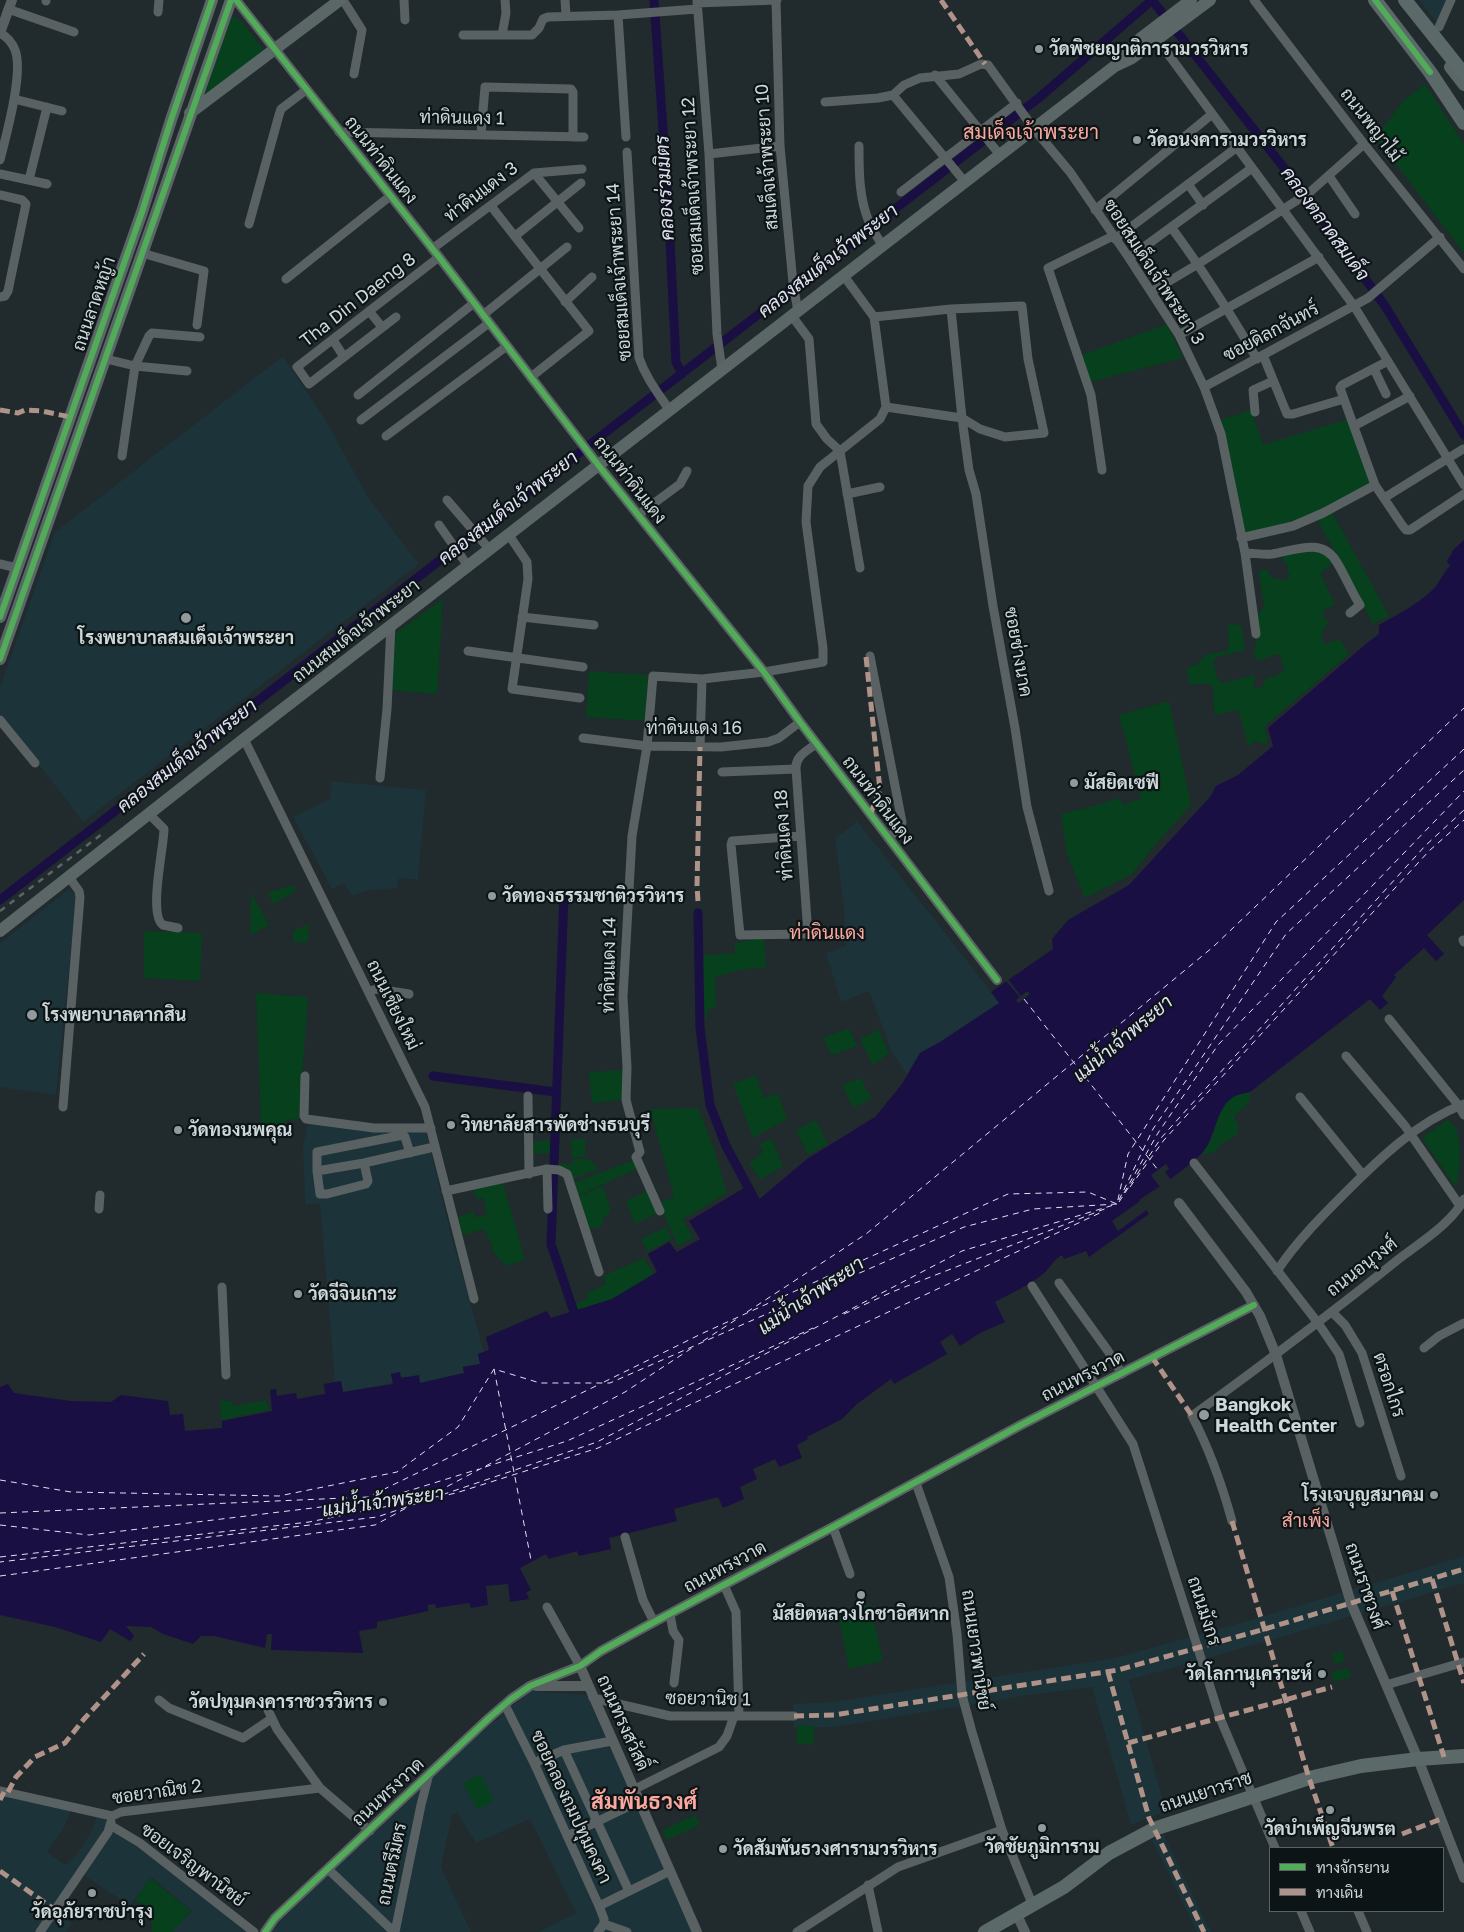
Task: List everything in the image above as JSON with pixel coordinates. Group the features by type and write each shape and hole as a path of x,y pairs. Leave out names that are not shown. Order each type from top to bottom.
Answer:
{"main road":[{"name":"ถนนลาดหญ้า","path":"0,617 142,212 212,0"},
{"name":"ถนนลาดหญ้า","path":"0,659 231,0"},
{"path":"171,120 192,113 342,0"},
{"name":"ถนนสมเด็จเจ้าพระยา","path":"1182,14 1192,0"},
{"name":"ถนนสมเด็จเจ้าพระยา","path":"1115,66 1132,58 1156,39 1168,25 1182,14 1210,0"},
{"path":"1375,0 1413,48 1464,122"},
{"path":"1397,0 1464,85"},
{"path":"1405,0 1464,74"},
{"name":"ถนนสมเด็จเจ้าพระยา","path":"0,931 244,739 510,535 595,461 667,407 722,370 795,309 844,276 880,241 996,150 1034,129 1115,66 1141,38 1168,25"},
{"path":"8,594 21,599"},
{"name":"ถนนเยาวราช","path":"985,1932 1017,1916 1064,1887 1109,1853 1154,1829 1309,1778 1361,1766 1464,1756"}],"street":[{"path":"158,12 159,0"},
{"name":"ถนนท่าดินแดง","path":"236,0 439,257 595,461 764,672 816,744 997,980"},
{"path":"342,0 362,30 354,74"},
{"path":"404,0 405,20"},
{"path":"502,35 506,12 505,0"},
{"path":"565,0 566,15"},
{"path":"463,34 532,35 545,18 566,15 618,15 655,12 697,4 776,0"},
{"name":"สมเด็จเจ้าพระยา 10","path":"776,0 780,146 795,309"},
{"name":"ถนนพญาไม้","path":"1254,0 1364,144 1464,269"},
{"path":"1439,27 1451,0"},
{"name":"ซอยสมเด็จเจ้าพระยา 12","path":"697,4 709,154 717,336 722,370"},
{"path":"0,160 14,99 18,68 16,51 10,40 0,33 10,5 74,32"},
{"path":"618,15 626,137"},
{"path":"1156,39 1354,306 1464,486"},
{"name":"ซอยสมเด็จเจ้าพระยา 3","path":"935,75 959,74 981,64 988,66 1034,129 1070,172 1179,335 1204,386 1221,434 1245,553 1256,634"},
{"path":"825,102 893,95 904,85 920,78 935,75 996,150"},
{"path":"481,134 485,87 571,90 573,92 573,137"},
{"path":"249,224 278,115 285,106 306,90"},
{"path":"893,95 962,178"},
{"path":"14,99 62,111"},
{"path":"901,192 947,160 1018,105"},
{"path":"29,180 47,107"},
{"path":"1095,210 1211,115"},
{"name":"ท่าดินแดง 1","path":"339,132 584,137"},
{"path":"1152,292 1310,192 1364,144"},
{"path":"709,154 780,146"},
{"path":"859,146 859,180 869,222 880,241"},
{"path":"1102,470 1090,395 1048,268 1114,238 1236,148"},
{"name":"ซอยสมเด็จเจ้าพระยา 14","path":"627,152 638,345 643,369 667,407"},
{"path":"1129,258 1252,168"},
{"name":"ท่าดินแดง 3","path":"432,249 534,173 582,169"},
{"path":"534,173 579,228"},
{"path":"0,174 47,184"},
{"path":"1329,176 1355,214"},
{"path":"515,236 582,183"},
{"path":"1188,184 1204,204"},
{"path":"0,195 22,200 26,204 8,290 5,296 0,297"},
{"path":"286,279 389,196"},
{"path":"491,206 589,331 531,377"},
{"path":"1171,227 1260,357 1287,414 1293,414 1344,399"},
{"name":"ซอยดิลกจันทร์","path":"1204,386 1368,298 1381,289 1440,237"},
{"path":"361,420 486,319 567,247"},
{"path":"142,253 204,271 197,325"},
{"name":"Tha Din Daeng 8","path":"344,357 309,384 297,368 439,257"},
{"path":"1179,335 1319,257"},
{"path":"840,451 880,419 886,407 874,317 844,276"},
{"path":"565,302 592,277"},
{"path":"358,395 474,303"},
{"path":"874,317 952,309 1022,306 1028,359 1044,433 1004,437 980,429 962,418 886,407"},
{"path":"795,309 809,339 816,424 826,440 840,451 860,568"},
{"name":"ซอยช่างนาค","path":"952,309 962,418 969,470 976,494 992,606 1015,728 1027,807 1049,891"},
{"path":"370,311 382,328"},
{"path":"333,340 344,357 396,317"},
{"path":"122,456 135,366 152,333 200,337"},
{"path":"386,436 507,346"},
{"path":"106,358 135,366 187,371"},
{"path":"1388,361 1340,386 1374,485 1406,530 1410,530 1464,494"},
{"path":"1374,369 1386,394"},
{"path":"1255,412 1253,390 1273,382"},
{"path":"1354,426 1410,396"},
{"path":"1384,498 1463,448"},
{"name":"ท่าดินแดง 14","path":"660,1211 636,1157 640,1152 626,1100 628,1067 622,997 632,836 647,746 652,676 702,679 764,672 823,662 806,522 808,486 820,467 840,451"},
{"path":"638,515 680,484 687,471"},
{"path":"1241,538 1293,526 1323,513 1374,485"},
{"path":"847,494 880,487"},
{"path":"448,500 490,550"},
{"path":"439,525 468,566"},
{"path":"510,535 527,562 528,579 512,689 580,698"},
{"path":"1245,553 1266,554 1284,552 1301,547 1326,551 1336,561 1360,605 1350,613"},
{"path":"0,564 17,568"},
{"path":"522,617 594,625"},
{"path":"380,778 387,709 391,626"},
{"path":"468,651 583,666"},
{"path":"870,656 902,822 901,827 888,838"},
{"path":"700,748 702,679"},
{"path":"0,720 35,763"},
{"name":"ท่าดินแดง 16","path":"583,738 647,746 721,747 768,742 779,738 800,722"},
{"name":"ถนนเชียงใหม่","path":"244,739 425,1107 474,1299"},
{"name":"ท่าดินเดง 18","path":"801,836 734,840 731,844 740,935 808,934 801,836 796,769 795,762 816,744"},
{"path":"722,772 796,769"},
{"path":"149,814 164,829 156,891 158,918 163,925 178,928"},
{"path":"64,1107 80,897 79,892 69,877"},
{"path":"369,992 377,989 409,994"},
{"path":"1389,1019 1462,1105 1464,1115"},
{"path":"1346,1056 1411,1134 1463,1203"},
{"path":"306,1076 304,1116 306,1119 374,1128 430,1128"},
{"path":"528,1096 529,1174"},
{"path":"1300,1097 1363,1175"},
{"path":"1277,1270 1305,1234 1391,1148 1445,1112 1462,1105"},
{"path":"364,1163 368,1181 366,1184 320,1194 316,1155 320,1151 405,1136 410,1153"},
{"path":"317,1171 364,1163 434,1147"},
{"path":"1194,1163 1318,1323 1339,1354 1360,1423"},
{"path":"547,1170 548,1209"},
{"path":"446,1191 547,1170 559,1170 567,1174 599,1272"},
{"path":"99,1210 100,1195"},
{"name":"ถนนราชวงศ์","path":"1179,1203 1246,1292 1254,1305 1276,1355 1352,1603 1418,1759 1464,1878"},
{"name":"ถนนอนุวงศ์","path":"1232,1521 1206,1442 1192,1416 1332,1312 1448,1220 1463,1203"},
{"path":"1059,1283 1108,1351 1122,1374"},
{"name":"ถนนมังกร","path":"1032,1286 1133,1444 1220,1718 1275,1847"},
{"path":"222,1287 226,1375"},
{"name":"ถนนทรงวาด","path":"265,1932 275,1918 429,1774 505,1705 530,1686 580,1666 601,1651 654,1622 833,1528 1019,1426 1254,1305"},
{"name":"ตรอกไกร","path":"1332,1312 1345,1325 1362,1353 1401,1476"},
{"path":"1424,1348 1439,1336 1464,1323"},
{"name":"ถนนเยาวพานิชย์","path":"916,1483 949,1577 957,1634 962,1694 1002,1830 1033,1906"},
{"path":"833,1528 850,1574"},
{"path":"625,1537 643,1600 654,1622"},
{"path":"635,1789 719,1747 727,1736 736,1716 736,1612 724,1585"},
{"path":"548,1607 580,1666"},
{"path":"670,1614 674,1633 679,1640 674,1683"},
{"path":"1386,1685 1464,1662"},
{"name":"ถนนทรงสวัสดิ์","path":"580,1666 697,1932"},
{"path":"530,1686 588,1686"},
{"name":"ซอยวานิช 1","path":"593,1698 670,1716 794,1716"},
{"path":"159,1700 169,1708 243,1738 269,1715 320,1788 370,1831"},
{"name":"ซอยคลองถมปทุมคงคา","path":"505,1705 534,1763 599,1906 604,1924"},
{"path":"534,1763 564,1750 612,1741"},
{"path":"564,1750 629,1891"},
{"name":"ถนนตรีมิตร","path":"394,1932 429,1774"},
{"name":"ซอยวาณิช 2","path":"0,1791 111,1821 120,1812 320,1788"},
{"path":"566,1836 640,1801"},
{"path":"40,1932 108,1832 111,1821"},
{"name":"ซอยเจริญพานิชย์","path":"111,1821 254,1932"},
{"path":"797,1932 868,1885 898,1868 1002,1830"},
{"path":"328,1869 394,1932"},
{"path":"599,1906 670,1871"},
{"path":"868,1885 878,1932"},
{"path":"1301,1912 1310,1932"},
{"path":"1358,1912 1367,1932"},
{"path":"1017,1916 1024,1932"},
{"path":"598,1932 604,1924 627,1932"}],"shaded area":[{"path":"1419,0 1447,0 1437,23"},
{"name":"โรงพยาบาลสมเด็จเจ้าพระยา","path":"283,356 325,419 368,497 419,564 83,822 0,714 0,687 55,532"},
{"path":"331,781 426,790 418,880 399,878 397,888 366,891 352,896 344,883 332,889 293,817 330,799"},
{"path":"857,821 1000,1003 920,1053 907,1075 891,1050 869,991 841,1002 826,953 846,946 844,909 835,839"},
{"name":"โรงพยาบาลตากสิน","path":"69,889 75,894 75,914 56,1095 0,1087 0,943"},
{"path":"308,1122 426,1131 450,1231 484,1352 478,1354 480,1364 463,1367 464,1373 420,1383 391,1373 393,1383 343,1392 341,1381 335,1382 320,1204 305,1204 303,1147"},
{"path":"1464,1556 1464,1583 1129,1680 1166,1811 1131,1825 1092,1687 1023,1696 836,1727 794,1728 793,1704 832,1702 1115,1658 1261,1617"},
{"path":"530,1691 587,1695 694,1932 539,1932 576,1913 530,1819 476,1843 457,1812 452,1816 441,1867 471,1932 270,1932 306,1895 474,1739"},
{"path":"0,1793 71,1810 64,1828 47,1852 66,1865 78,1853 91,1832 97,1816 109,1819 107,1827 37,1932 0,1932"},
{"path":"112,1828 140,1844 247,1932 172,1932 192,1911 151,1877 130,1906 82,1874"},
{"path":"1163,1835 1211,1932 1197,1932 1152,1840"},
{"path":"56,1912 72,1923 66,1932 42,1932"}],"green space":[{"path":"234,17 241,21 263,49 262,53 205,94 231,18"},
{"path":"1425,84 1464,144 1464,253 1376,138 1402,102"},
{"path":"1167,324 1183,358 1090,382 1082,355"},
{"path":"1251,410 1263,445 1348,419 1371,484 1323,512 1242,537 1217,421"},
{"path":"1331,510 1389,616 1373,624 1316,517"},
{"path":"1302,549 1323,552 1333,563 1321,575 1334,602 1333,606 1325,609 1323,618 1326,618 1328,624 1323,630 1324,633 1321,638 1325,644 1339,639 1349,654 1266,725 1265,729 1268,740 1266,745 1256,741 1248,746 1239,712 1234,710 1217,715 1214,713 1213,686 1189,684 1187,670 1188,667 1198,664 1205,655 1229,650 1228,625 1239,624 1242,628 1245,647 1243,651 1216,657 1213,662 1218,680 1224,683 1253,675 1255,677 1254,687 1259,689 1264,685 1265,679 1282,673 1284,669 1280,656 1277,654 1258,661 1255,657 1254,651 1258,636 1257,616 1264,606 1259,573 1261,569 1267,570 1271,577 1286,581 1290,574 1288,566 1283,561 1283,556"},
{"path":"443,599 437,694 391,690 396,633"},
{"path":"589,671 648,675 645,721 586,717"},
{"path":"1169,701 1191,805 1132,874 1085,898 1067,855 1061,814 1118,798 1124,805 1141,798 1119,715"},
{"path":"294,885 296,891 273,904 268,893"},
{"path":"251,892 269,925 250,935"},
{"path":"309,924 308,942 293,942 293,931"},
{"path":"144,931 202,933 200,981 144,978"},
{"path":"764,938 766,967 740,970 715,977 716,1008 707,1010 706,1019 701,1020 701,955 735,953 735,943"},
{"path":"256,993 308,997 299,1119 286,1120 285,1125 261,1125"},
{"path":"849,1028 857,1046 832,1055 823,1038"},
{"path":"879,1030 889,1053 873,1065 860,1039"},
{"path":"624,1070 623,1100 592,1103 589,1072"},
{"path":"756,1075 764,1098 778,1093 787,1119 753,1138 733,1084"},
{"path":"861,1078 871,1099 853,1108 842,1085"},
{"path":"1250,1092 1249,1101 1234,1117 1239,1126 1237,1135 1221,1144 1215,1152 1209,1154 1201,1153 1211,1139 1222,1109 1226,1104 1235,1096"},
{"path":"698,1108 714,1149 727,1193 683,1219 693,1238 678,1246 659,1204 674,1196 650,1109"},
{"path":"816,1120 828,1144 808,1155 796,1130"},
{"path":"1447,1120 1452,1123 1459,1138 1460,1159 1456,1187 1422,1138"},
{"path":"571,1139 585,1139 585,1156 572,1158"},
{"path":"772,1139 783,1166 760,1180 749,1163 763,1152 759,1144"},
{"path":"553,1140 553,1153 531,1154 530,1142"},
{"path":"575,1159 589,1159 599,1169 570,1180 556,1168 556,1164 571,1164"},
{"path":"634,1160 637,1169 577,1196 573,1183"},
{"path":"503,1183 525,1260 506,1266 494,1253 484,1229 463,1235 457,1218 473,1211 475,1217 487,1215 484,1198 476,1199 474,1189"},
{"path":"603,1186 611,1211 603,1219 602,1226 588,1230 577,1197"},
{"path":"647,1191 657,1213 635,1224 626,1201"},
{"path":"666,1227 672,1239 647,1252 641,1239"},
{"path":"644,1258 654,1274 612,1299 574,1312 572,1306 587,1299 586,1294 606,1284 603,1276"},
{"path":"220,1400 231,1401 234,1406 266,1400 270,1410 221,1420"},
{"path":"870,1604 883,1661 849,1669 839,1619"},
{"path":"1342,1651 1345,1661 1335,1664 1332,1654"},
{"path":"1348,1668 1351,1677 1334,1682 1331,1672"},
{"path":"797,1725 815,1726 813,1745 797,1743"},
{"path":"480,1774 494,1800 478,1810 463,1784"},
{"path":"695,1815 700,1825 667,1840 662,1830"},
{"path":"150,1878 191,1911 172,1932 152,1932 151,1910 135,1900"}],"water":[{"name":"แม่น้ำเจ้าพระยา","path":"1464,540 1464,900 1427,935 1444,954 1436,961 1424,948 1394,975 1396,977 1382,996 1388,1003 1380,1010 1370,999 1250,1092 1237,1095 1228,1101 1219,1115 1211,1139 1202,1153 1180,1172 1139,1200 1149,1214 1089,1257 1086,1251 1064,1259 1062,1255 1037,1278 995,1302 1005,1322 980,1333 960,1346 952,1334 940,1342 947,1354 894,1384 891,1379 857,1404 842,1419 807,1437 808,1439 797,1445 802,1458 779,1467 775,1459 753,1469 757,1479 740,1487 744,1499 723,1508 718,1497 674,1509 677,1521 609,1538 611,1549 579,1556 577,1551 549,1559 546,1554 520,1568 531,1590 526,1592 529,1599 510,1602 508,1584 486,1586 488,1605 471,1608 469,1603 436,1608 435,1604 428,1605 428,1611 377,1622 377,1628 359,1631 363,1653 271,1650 272,1634 267,1634 265,1648 214,1636 201,1636 193,1644 163,1634 151,1627 126,1626 134,1636 130,1641 110,1629 101,1642 55,1627 0,1615 0,1387 8,1384 14,1393 71,1401 111,1402 121,1395 168,1401 170,1415 183,1414 185,1431 222,1428 222,1421 272,1411 270,1390 276,1389 277,1396 296,1393 297,1399 325,1394 324,1384 341,1381 343,1392 393,1384 391,1374 400,1372 401,1378 419,1375 420,1383 464,1373 463,1367 480,1364 478,1354 489,1350 486,1337 547,1311 551,1318 612,1299 657,1272 648,1254 669,1242 677,1252 700,1239 689,1221 744,1188 756,1202 807,1159 875,1117 902,1084 920,1053 999,1003 991,992 1053,949 1052,939 1068,920 1129,885 1210,797 1216,786 1238,775 1273,746 1268,728 1379,634 1379,625 1409,607 1436,586 1450,566 1447,561 1454,549"}],"pier":[{"path":"1007,978 1021,996 1027,991 1030,994 1019,1003 1016,1000 1020,997 1005,980"},
{"path":"1166,1164 1169,1169 1165,1172 1171,1180 1142,1201 1148,1209 1118,1231 1112,1221 1160,1187 1151,1175"}],"waterway":[{"name":"คลองร่วมมิตร","path":"654,0 668,201 676,362 682,374"},
{"name":"คลองตลาดสมเด็จ","path":"1152,0 1288,173 1385,306 1464,435"},
{"name":"คลองสมเด็จเจ้าพระยา","path":"0,900 1040,97 1152,0"},
{"path":"564,894 551,1244 574,1312"},
{"path":"698,913 700,1028 710,1105 726,1146 762,1213"},
{"path":"433,1076 556,1092"}],"ferry route":[{"path":"747,1312 866,1234 1213,947 1464,708"},
{"path":"604,1382 701,1334 1008,1194 1088,1192 1117,1204 1128,1154 1276,922 1464,749"},
{"path":"1119,1200 1153,1129 1286,934 1464,770"},
{"path":"1124,1193 1158,1133 1218,1045 1464,791"},
{"path":"1119,1202 1161,1138 1425,846 1464,810"},
{"path":"1130,1187 1164,1140 1429,851 1464,820"},
{"path":"1024,999 1158,1170"},
{"path":"0,1480 71,1492 279,1496 397,1472 458,1427 494,1369 540,1383 610,1383 964,1227 1033,1209 1117,1204 962,1251 597,1442 377,1517 0,1562"},
{"path":"844,1314 892,1292 1107,1208"},
{"path":"438,1497 598,1448 1104,1211"},
{"path":"703,1341 737,1319"},
{"path":"485,1467 567,1441 813,1328"},
{"path":"418,1502 625,1392 695,1346"},
{"path":"494,1369 531,1560"},
{"path":"0,1513 368,1497 600,1384"},
{"path":"0,1525 89,1535 379,1500 479,1469"},
{"path":"0,1557 309,1522 419,1500"},
{"path":"0,1576 375,1525 408,1507"}],"railway":[{"path":"0,911 102,834"}],"marked path":[{"path":"941,0 985,64"},
{"path":"0,410 18,413 25,410 42,411 70,417"},
{"path":"866,657 880,790 870,815"},
{"path":"698,901 700,747"},
{"path":"1152,1357 1192,1416"},
{"path":"1232,1521 1309,1778 1333,1847"},
{"path":"794,1716 834,1715 1118,1670 1265,1629 1464,1569"},
{"path":"1432,1579 1464,1683"},
{"path":"1392,1591 1444,1757"},
{"path":"8,1792 16,1777 35,1757 65,1743 84,1719 144,1654"},
{"path":"1108,1672 1149,1818 1204,1932"},
{"path":"1128,1743 1332,1687"},
{"path":"0,1800 4,1792"},
{"path":"1402,1834 1441,1819"},
{"path":"0,1871 58,1912"}],"cycle path":[{"path":"0,617 142,212 212,0"},
{"path":"0,659 231,0"},
{"path":"236,0 439,257 599,466 764,672 997,980"},
{"path":"1375,0 1430,72"},
{"path":"265,1932 275,1918 489,1718 530,1686 580,1666 601,1651 654,1622 1019,1426 1254,1305"}],"place":[{"name":"วัดพิชยญาติการามวรวิหาร","path":"1039,49"},
{"name":"วัดอนงคารามวรวิหาร","path":"1137,140"},
{"name":"โรงพยาบาลสมเด็จเจ้าพระยา","path":"186,618"},
{"name":"มัสยิดเซฟี","path":"1074,783"},
{"name":"วัดทองธรรมชาติวรวิหาร","path":"492,896"},
{"name":"โรงพยาบาลตากสิน","path":"32,1015"},
{"name":"วิทยาลัยสารพัดช่างธนบุรี","path":"451,1125"},
{"name":"วัดทองนพคุณ","path":"178,1130"},
{"name":"วัดจีจินเกาะ","path":"298,1294"},
{"name":"Bangkok Health Center","path":"1204,1415"},
{"name":"โรงเจบุญสมาคม","path":"1434,1495"},
{"name":"มัสยิดหลวงโกชาอิศหาก","path":"861,1595"},
{"name":"วัดโลกานุเคราะห์","path":"1322,1674"},
{"name":"วัดปทุมคงคาราชวรวิหาร","path":"383,1702"},
{"name":"วัดบำเพ็ญจีนพรต","path":"1330,1810"},
{"name":"วัดชัยภูมิการาม","path":"1042,1828"},
{"name":"วัดสัมพันธวงศารามวรวิหาร","path":"723,1849"},
{"name":"วัดอุภัยราชบำรุง","path":"92,1893"}],"district":[{"name":"สมเด็จเจ้าพระยา","path":"1031,133"},
{"name":"ท่าดินแดง","path":"827,933"},
{"name":"สำเพ็ง","path":"1306,1521"},
{"name":"สัมพันธวงศ์","path":"644,1802"}]}
